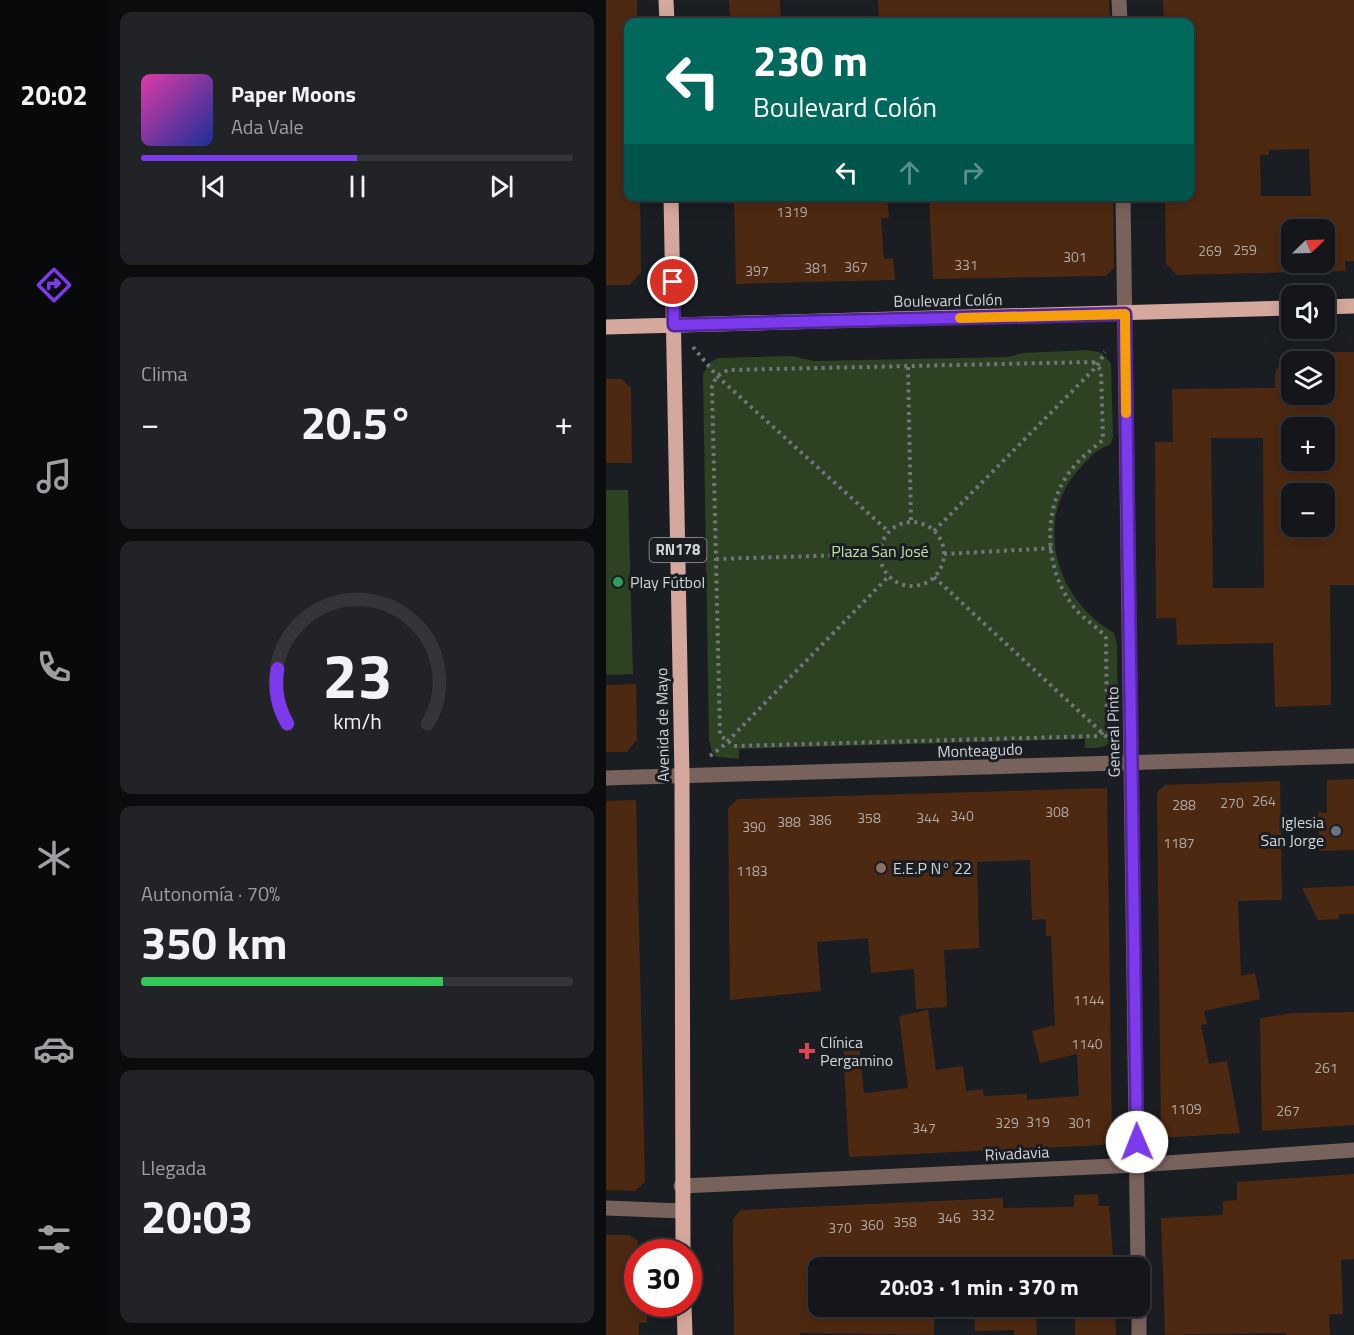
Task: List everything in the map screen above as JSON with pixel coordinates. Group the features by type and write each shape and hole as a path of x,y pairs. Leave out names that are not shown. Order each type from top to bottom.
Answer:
{"main road":[{"path":"666,0 667,18"},
{"name":"Avenida de Mayo","path":"671,201 681,776 683,1239"},
{"path":"1335,307 1354,306"},
{"name":"Boulevard Colón","path":"606,327 1281,308"},
{"path":"684,1317 685,1335"}],"street":[{"path":"1119,0 1120,18"},
{"name":"General Pinto","path":"1123,201 1138,1257"},
{"name":"Monteagudo","path":"606,778 1354,756"},
{"name":"Rivadavia","path":"681,1186 1137,1165 1354,1150"},
{"path":"606,1208 682,1211"},
{"path":"1139,1317 1139,1335"}],"path":[{"path":"674,325 717,376 889,532"},
{"path":"934,531 1097,366 1108,345"},
{"path":"1093,362 1101,370 1103,440 1079,462 1062,484 1051,522 1054,570 1064,592 1083,618 1106,638 1107,728 1103,733 1099,736 758,746 734,746 726,742 720,735 712,386 717,376 728,370 1093,362"},
{"path":"908,367 911,522"},
{"path":"911,522 927,526 934,531 944,554 934,577 919,584 910,585 895,581 889,576 880,554 884,538 889,532 911,522"},
{"path":"944,554 1053,548"},
{"path":"716,559 880,554"},
{"path":"681,776 726,742 889,576"},
{"path":"934,577 1103,733 1132,764"}],"green space":[{"name":"Plaza San José","path":"1088,350 1102,353 1111,363 1113,437 1110,445 1091,457 1066,488 1057,511 1054,534 1057,558 1065,580 1077,601 1094,619 1114,633 1117,644 1118,727 1114,738 1102,747 1091,748 1085,748 1085,739 739,749 739,759 717,757 712,752 709,740 703,374 710,362 719,358 792,356 814,361 1008,357 1023,353"},
{"name":"Play Fútbol","path":"606,490 628,490 633,674 606,675"}],"building":[{"path":"606,0 637,0 637,18 624,18 624,201 640,201 641,273 629,285 606,285"},
{"path":"729,0 780,0 781,18 730,18"},
{"path":"878,0 1109,0 1110,17 1073,18 879,18"},
{"path":"1163,0 1354,0 1354,261 1345,261 1346,271 1335,271 1335,219 1281,219 1281,273 1177,275 1166,264 1165,201 1194,201 1194,18 1164,18","holes":["1309,149 1311,196 1261,196 1260,155 1269,155 1269,150"]},
{"path":"734,201 887,201 889,218 881,218 884,259 893,258 895,280 736,284"},
{"path":"929,201 1113,201 1114,268 1106,276 933,279"},
{"path":"1335,352 1354,352 1354,585 1330,585 1331,705 1275,707 1273,643 1177,645 1176,618 1156,618 1155,442 1173,442 1172,389 1275,388 1275,373 1280,363 1281,405 1335,405","holes":["1211,438 1263,438 1264,588 1213,588"]},
{"path":"606,379 622,379 631,388 632,463 606,463"},
{"path":"636,684 637,740 627,752 606,752 606,685"},
{"name":"Iglesia San Jorge","path":"1354,779 1354,850 1319,851 1318,812 1327,813 1327,780"},
{"path":"1280,781 1282,900 1238,901 1241,976 1255,973 1260,999 1204,1011 1207,1024 1201,1025 1209,1064 1227,1061 1240,1133 1161,1138 1157,792 1165,785"},
{"path":"1107,788 1112,1137 1103,1145 849,1157 843,1045 859,1044 864,1093 908,1088 899,1016 928,1010 936,1070 963,1066 966,1091 983,1089 984,1096 1027,1094 1027,1100 1079,1096 1077,1054 1040,1063 1032,1031 1055,1025 1051,936 1046,936 1046,919 1032,920 1030,860 977,862 979,948 944,950 947,1007 916,1009 914,969 871,973 868,938 817,942 821,991 730,1000 728,808 738,799"},
{"path":"636,800 645,1182 635,1191 606,1190 606,801"},
{"path":"1354,886 1354,914 1339,914 1339,919 1318,920 1302,888"},
{"path":"1354,1012 1354,1125 1262,1131 1260,1018 1294,1013"},
{"path":"1354,1174 1354,1259 1341,1260 1343,1314 1329,1314 1330,1335 1287,1335 1286,1333 1165,1335 1161,1218 1223,1215 1223,1201 1237,1200 1237,1182"},
{"path":"1098,1194 1099,1206 1109,1206 1113,1257 808,1257 808,1317 934,1317 934,1335 800,1333 800,1335 734,1335 733,1219 741,1210 1003,1198 1003,1208 1074,1207 1074,1195"},
{"path":"606,1235 629,1235 635,1239 624,1239 624,1317 647,1317 647,1323 639,1323 639,1335 606,1335"},
{"path":"974,1317 1036,1317 1037,1335 1014,1335 1014,1330 975,1331"},
{"path":"1075,1317 1115,1317 1116,1335 1075,1335"}],"slow traffic":[{"path":"960,318 1125,314 1126,413"}],"place":[{"name":"Play Fútbol","path":"618,582"},
{"name":"Iglesia San Jorge","path":"1336,831"},
{"name":"E.E.P N° 22","path":"881,868"},
{"name":"Clínica Pergamino","path":"807,1051"}],"route":[{"path":"673,282 674,325 1125,314 1137,1142"}]}
